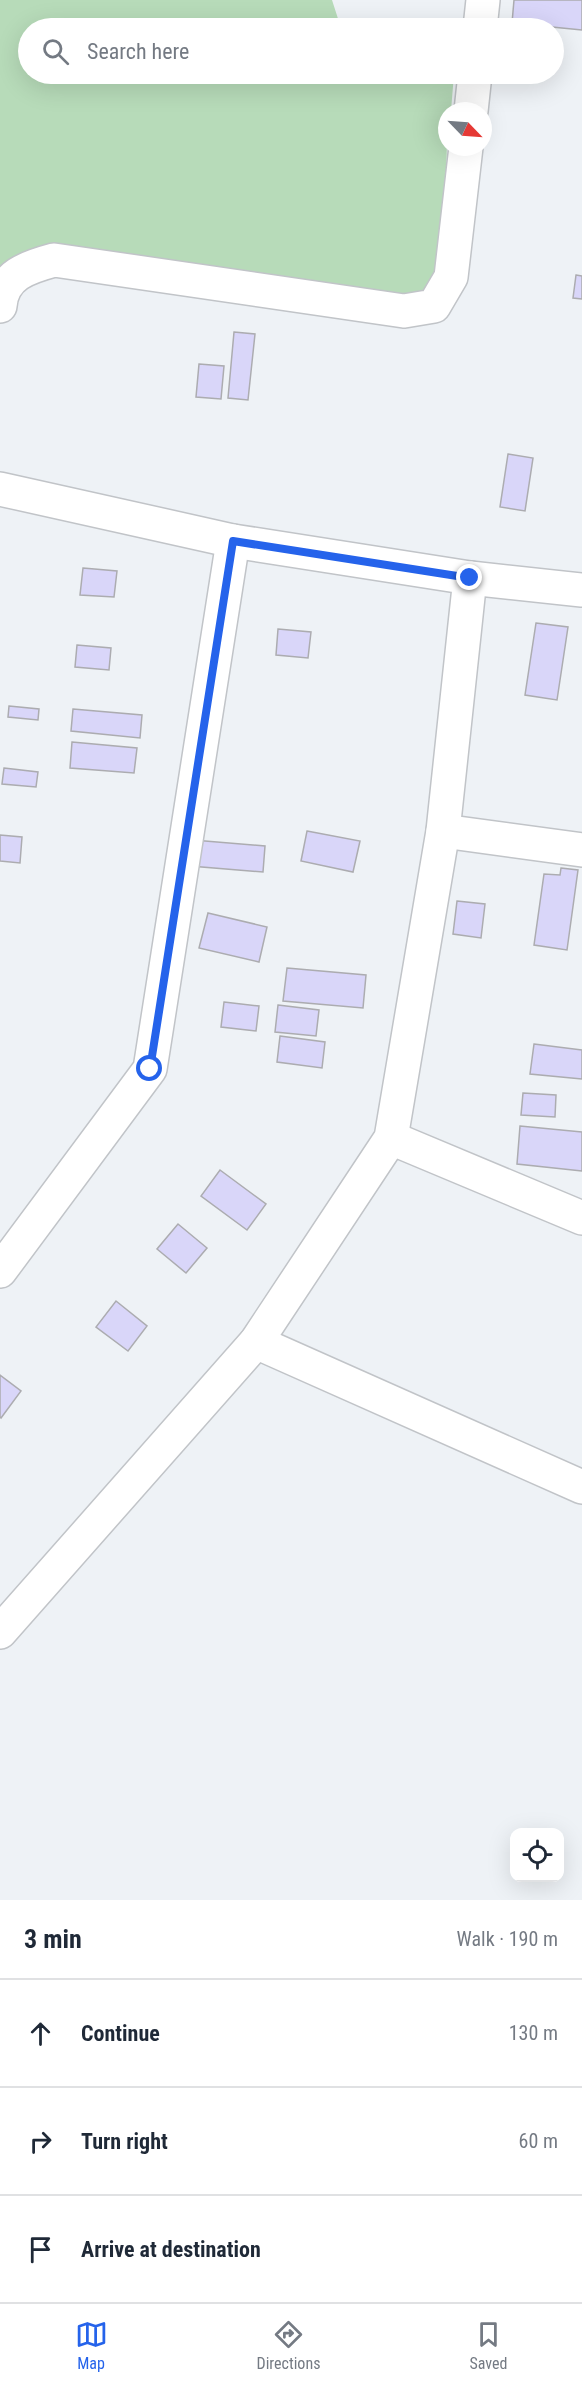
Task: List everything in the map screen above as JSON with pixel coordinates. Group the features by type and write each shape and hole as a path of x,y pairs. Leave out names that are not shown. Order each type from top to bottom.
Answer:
{"street":[{"path":"481,18 483,0"},
{"path":"472,102 474,84"},
{"path":"0,306 1,293 22,268 54,260 404,311 434,306 451,277 465,156"},
{"path":"0,489 233,541 470,578 582,590"},
{"path":"0,1270 150,1069 233,541"},
{"path":"0,1632 256,1342 391,1138 443,831 470,578"},
{"path":"443,831 582,850"},
{"path":"391,1138 582,1218"},
{"path":"256,1342 582,1487"}],"green space":[{"path":"0,0 332,0 338,18 18,18 18,84 453,84 452,102 438,102 438,156 446,156 445,204 439,256 433,276 426,288 401,301 0,271"}],"building":[{"path":"514,0 582,0 582,30 564,28 564,18 512,18"},
{"path":"576,275 582,276 582,299 573,298"},
{"path":"234,332 255,334 248,400 228,398"},
{"path":"199,364 224,366 221,399 196,397"},
{"path":"508,454 533,458 525,511 500,507"},
{"path":"83,568 117,571 114,597 80,595"},
{"path":"536,623 568,627 557,700 525,695"},
{"path":"278,629 311,632 308,658 276,655"},
{"path":"77,645 111,648 109,670 75,667"},
{"path":"9,706 39,709 38,720 8,717"},
{"path":"73,709 142,715 140,738 71,731"},
{"path":"72,742 137,748 134,773 70,768"},
{"path":"4,768 38,772 36,787 2,784"},
{"path":"307,831 360,841 353,872 301,861"},
{"path":"0,835 22,837 20,863 0,861"},
{"path":"193,840 265,846 263,872 190,866"},
{"path":"561,868 578,870 567,950 534,945 544,874 560,875"},
{"path":"457,901 485,904 481,938 453,934"},
{"path":"208,913 267,927 259,962 199,948"},
{"path":"287,968 366,975 363,1008 283,1001"},
{"path":"224,1002 259,1006 256,1031 221,1027"},
{"path":"278,1005 319,1010 316,1036 275,1032"},
{"path":"280,1036 325,1042 322,1068 277,1062"},
{"path":"534,1044 582,1050 582,1079 530,1074"},
{"path":"523,1093 556,1095 555,1117 521,1115"},
{"path":"520,1126 582,1132 582,1171 517,1164"},
{"path":"220,1170 266,1204 247,1230 201,1196"},
{"path":"178,1224 207,1248 186,1273 157,1249"},
{"path":"116,1301 147,1326 128,1351 96,1327"},
{"path":"0,1375 21,1391 1,1418 0,1417"}],"route":[{"path":"150,1069 233,541 470,578"}]}
